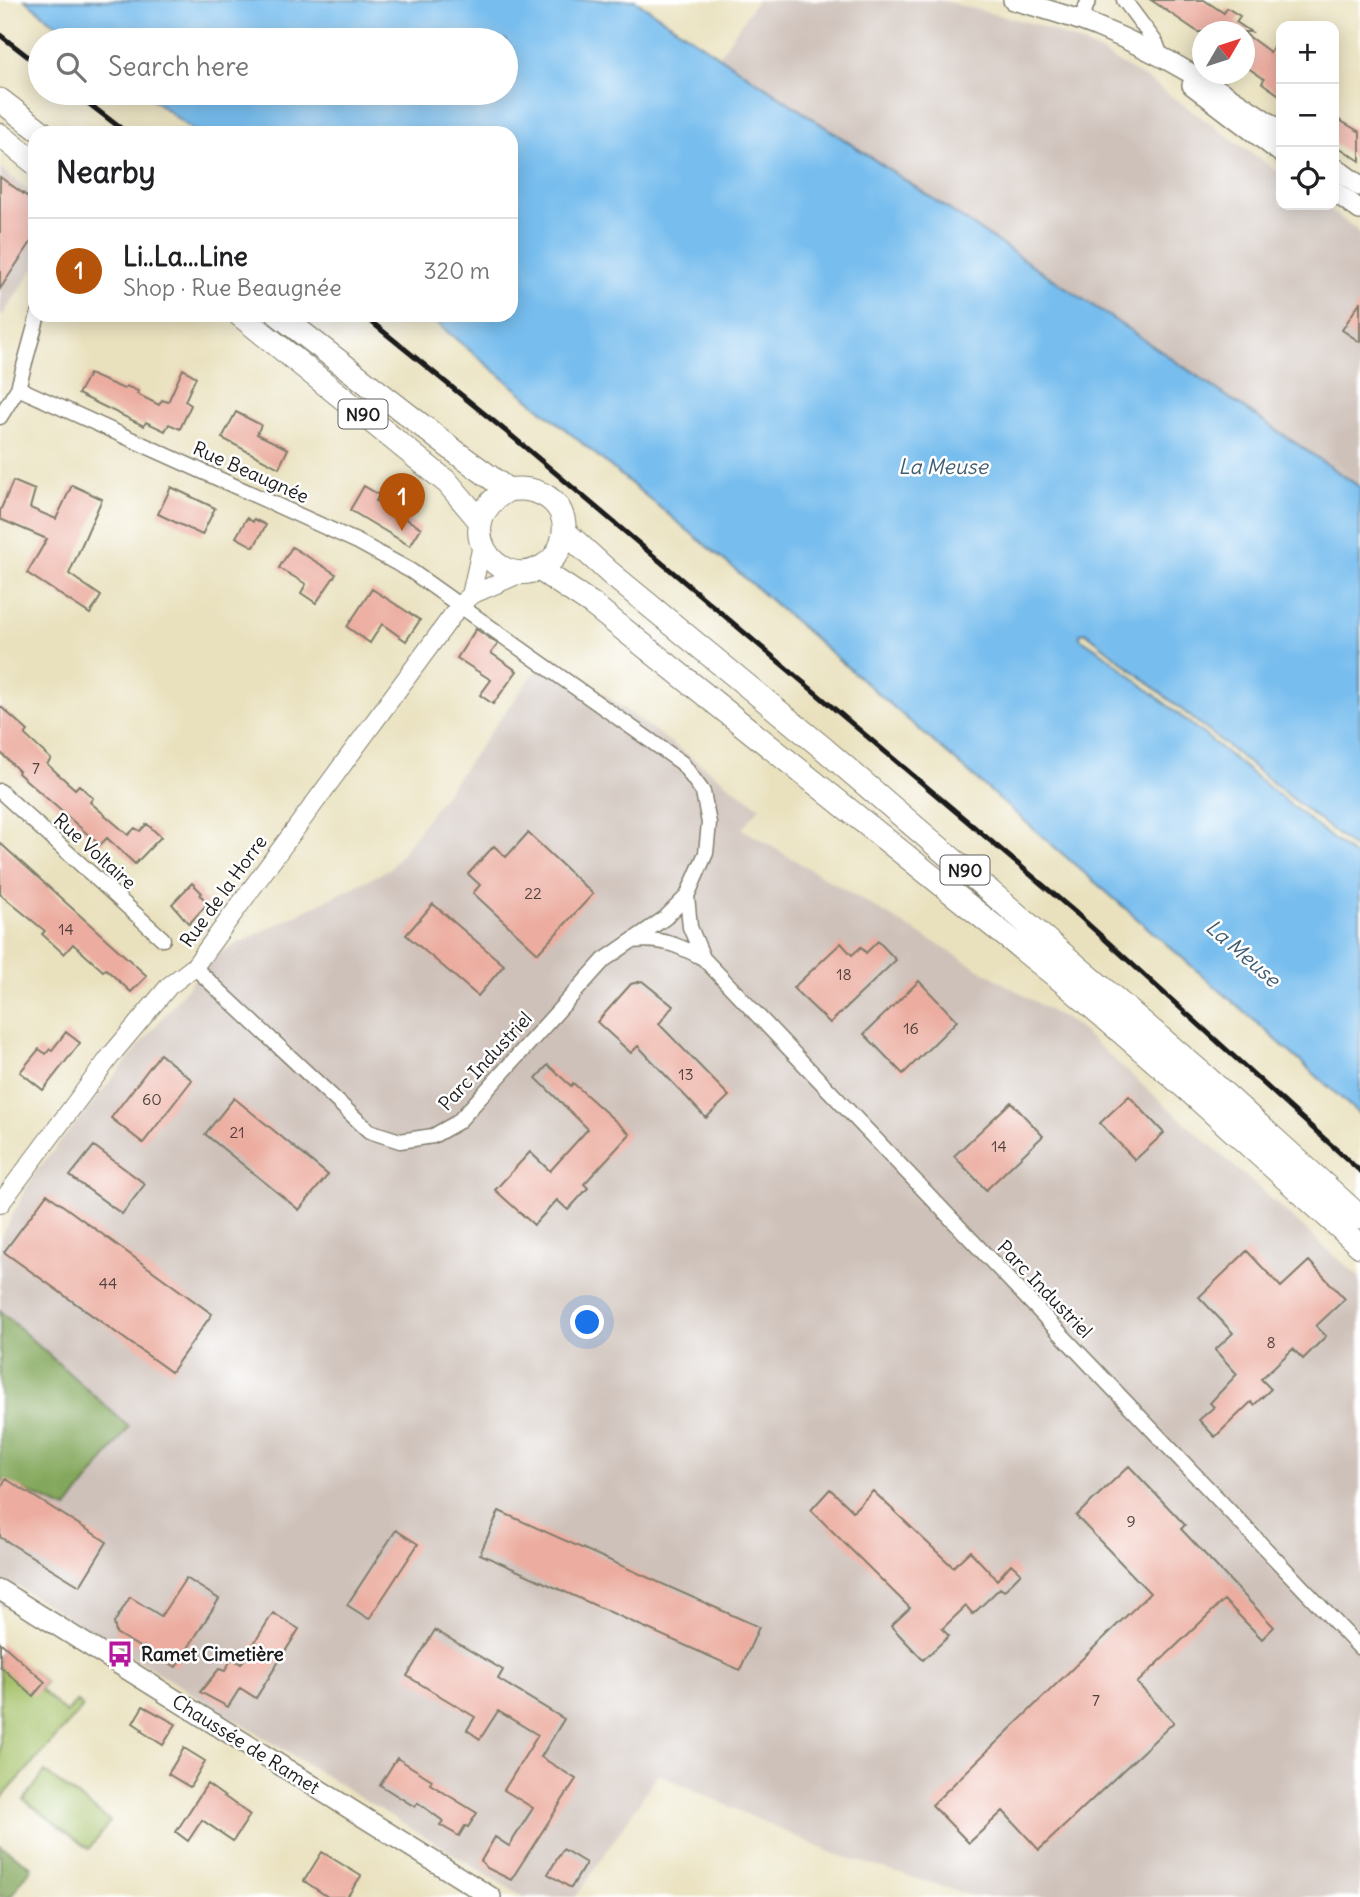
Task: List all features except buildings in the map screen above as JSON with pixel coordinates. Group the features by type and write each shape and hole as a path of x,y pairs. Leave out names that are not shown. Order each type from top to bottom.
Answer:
{"highway":[{"path":"0,100 34,126"},
{"path":"0,135 28,157"},
{"name":"N90","path":"249,322 448,483 480,521"},
{"name":"N90","path":"288,322 461,456 508,489"},
{"path":"522,487 547,496 562,518 564,531 557,553 532,570 509,571 496,564 482,545 480,521 485,508 495,497 508,489 522,487"},
{"name":"N90","path":"564,531 610,573 822,748 1205,1076 1360,1217"},
{"name":"N90","path":"532,570 592,604 1067,985 1360,1246"}],"main road":[{"path":"1013,0 1101,28 1223,92 1276,128"},
{"path":"1162,59 1195,88 1276,149"},
{"path":"1339,171 1360,186"},
{"path":"1339,195 1360,210"},
{"name":"Chaussée de Ramet","path":"0,1590 491,1897"}],"street":[{"path":"1080,20 1089,0"},
{"path":"1124,0 1156,43 1162,59"},
{"path":"0,417 18,388 36,322"},
{"name":"Rue Beaugnée","path":"18,388 358,541 465,600"},
{"path":"465,600 482,545"},
{"path":"465,600 532,570"},
{"name":"Parc Industriel","path":"194,967 369,1130 400,1141 432,1136 458,1122 604,960 665,918 687,895 706,853 709,823 703,792 682,764 465,600"},
{"name":"Rue de la Horre","path":"0,1204 112,1054 169,986 194,967 465,600"},
{"name":"Rue Voltaire","path":"0,791 163,939"},
{"name":"Parc Industriel","path":"687,895 690,927 703,958"},
{"name":"Parc Industriel","path":"631,941 653,939 675,943 703,958 1360,1648"}],"shaded area":[{"path":"757,0 939,0 1038,25 1097,50 1150,81 1276,170 1276,210 1330,210 1360,232 1360,488 719,56"},
{"path":"0,168 28,190 28,277 0,319"},
{"path":"548,654 760,807 742,829 1076,1026 1360,1278 1360,1897 976,1897 832,1853 658,1774 576,1897 523,1897 17,1586 3,1607 0,1605 0,1240 34,1174 214,955 390,869"}],"green space":[{"path":"0,1311 129,1427 67,1509 0,1481"},
{"path":"0,1654 25,1665 45,1682 40,1689 66,1713 77,1701 83,1707 0,1800"},
{"path":"45,1772 110,1821 89,1849 24,1800"},
{"path":"0,1845 32,1867 10,1897 0,1897"}],"water":[{"name":"La Meuse","path":"25,0 635,0 1360,487 1360,853 1085,632 1080,634 1080,638 1103,653 1360,861 1360,1115 738,572 435,322 518,322 518,126 187,126 160,105 518,105 518,28 61,28"}],"railway":[{"path":"0,35 28,57"},
{"path":"91,105 118,126"},
{"path":"372,322 513,437 1077,914 1360,1171"}],"place":[{"name":"Li..La...Line","path":"402,531"},
{"name":"Ramet Cimetière","path":"120,1654"}]}
